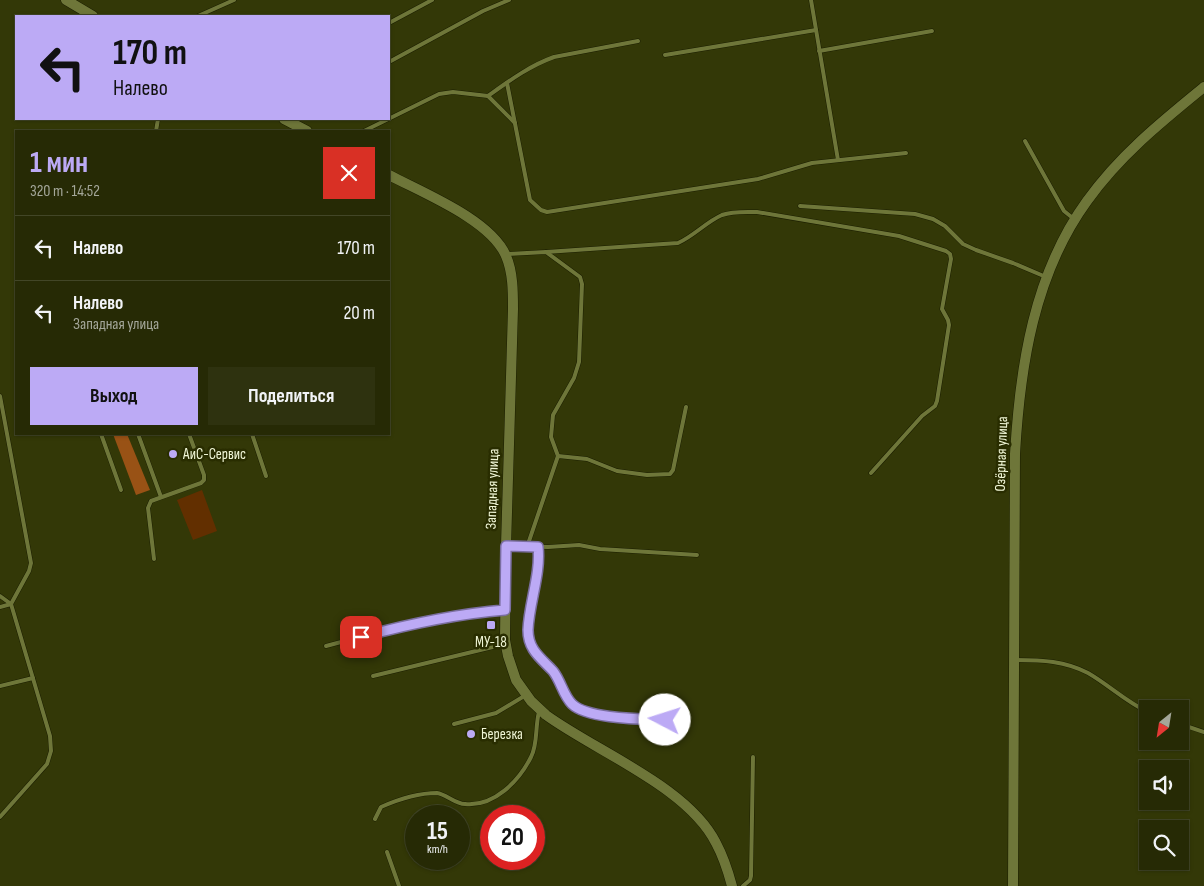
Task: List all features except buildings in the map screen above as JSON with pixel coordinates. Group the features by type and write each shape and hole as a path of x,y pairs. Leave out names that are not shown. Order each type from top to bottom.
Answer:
{"street":[{"path":"66,0 91,15"},
{"name":"Озёрная улица","path":"1013,886 1015,454 1019,393 1030,332 1046,277 1074,219 1091,195 1125,155 1158,124 1204,87"},
{"name":"Западная улица","path":"390,176 472,220 496,239 505,254 512,285 513,309 505,610 506,644 512,669 526,695 540,710 554,721 659,785 694,813 716,842 732,886"}],"lane":[{"path":"200,15 234,0"},
{"path":"390,22 432,0"},
{"path":"390,61 483,10 509,0"},
{"path":"811,0 838,160"},
{"path":"665,55 816,30"},
{"path":"820,51 932,31"},
{"path":"488,96 528,68 554,57 638,41"},
{"path":"507,83 530,200 541,210 547,212 758,179 812,163 906,153"},
{"path":"390,118 439,94 453,92 488,96 515,123"},
{"path":"366,130 386,120"},
{"path":"1026,141 1064,211 1074,219"},
{"path":"800,206 915,214 933,219 944,226 963,244 1046,277"},
{"path":"505,254 678,243 721,216 742,211 899,236 946,251 950,254 951,259 942,309 949,325 937,401 935,406 922,416 871,473"},
{"path":"527,547 558,456 551,437 553,415 574,378 578,362 582,284 580,277 546,252"},
{"path":"0,396 31,563 29,571 11,604 0,607"},
{"path":"558,456 587,459 617,471 646,475 670,474 686,407"},
{"path":"101,435 121,490"},
{"path":"138,435 161,497"},
{"path":"154,559 148,508 151,501 201,483 204,480 204,475 189,435"},
{"path":"252,435 266,476"},
{"path":"506,546 579,545 600,549 697,555"},
{"path":"538,547 539,559 528,629 530,645 537,656 554,672 570,702 587,713 665,720"},
{"path":"0,596 11,604 50,736 52,751 50,758 38,776 0,817"},
{"path":"326,646 413,623 456,615 505,610"},
{"path":"373,676 506,644"},
{"path":"1014,660 1056,661 1071,666 1088,673 1139,706"},
{"path":"0,686 33,678"},
{"path":"454,724 496,713 526,695"},
{"path":"375,819 381,807 412,796 440,793 464,804 478,804 505,791 532,756 536,736 536,722 540,710"},
{"path":"1189,727 1204,732"},
{"path":"744,886 751,876 753,758"},
{"path":"387,852 400,886"}],"shaded area":[{"path":"113,435 127,435 150,490 136,495"},
{"path":"202,490 217,531 193,540 177,500"}],"place":[{"name":"АиС-Сервис","path":"173,454"},
{"name":"МУ-18","path":"491,625"},
{"name":"Березка","path":"471,734"}],"route":[{"path":"361,637 413,623 456,615 505,610 506,546 538,547 539,559 528,638 537,656 554,672 570,702 581,711 587,713 665,720"}]}
